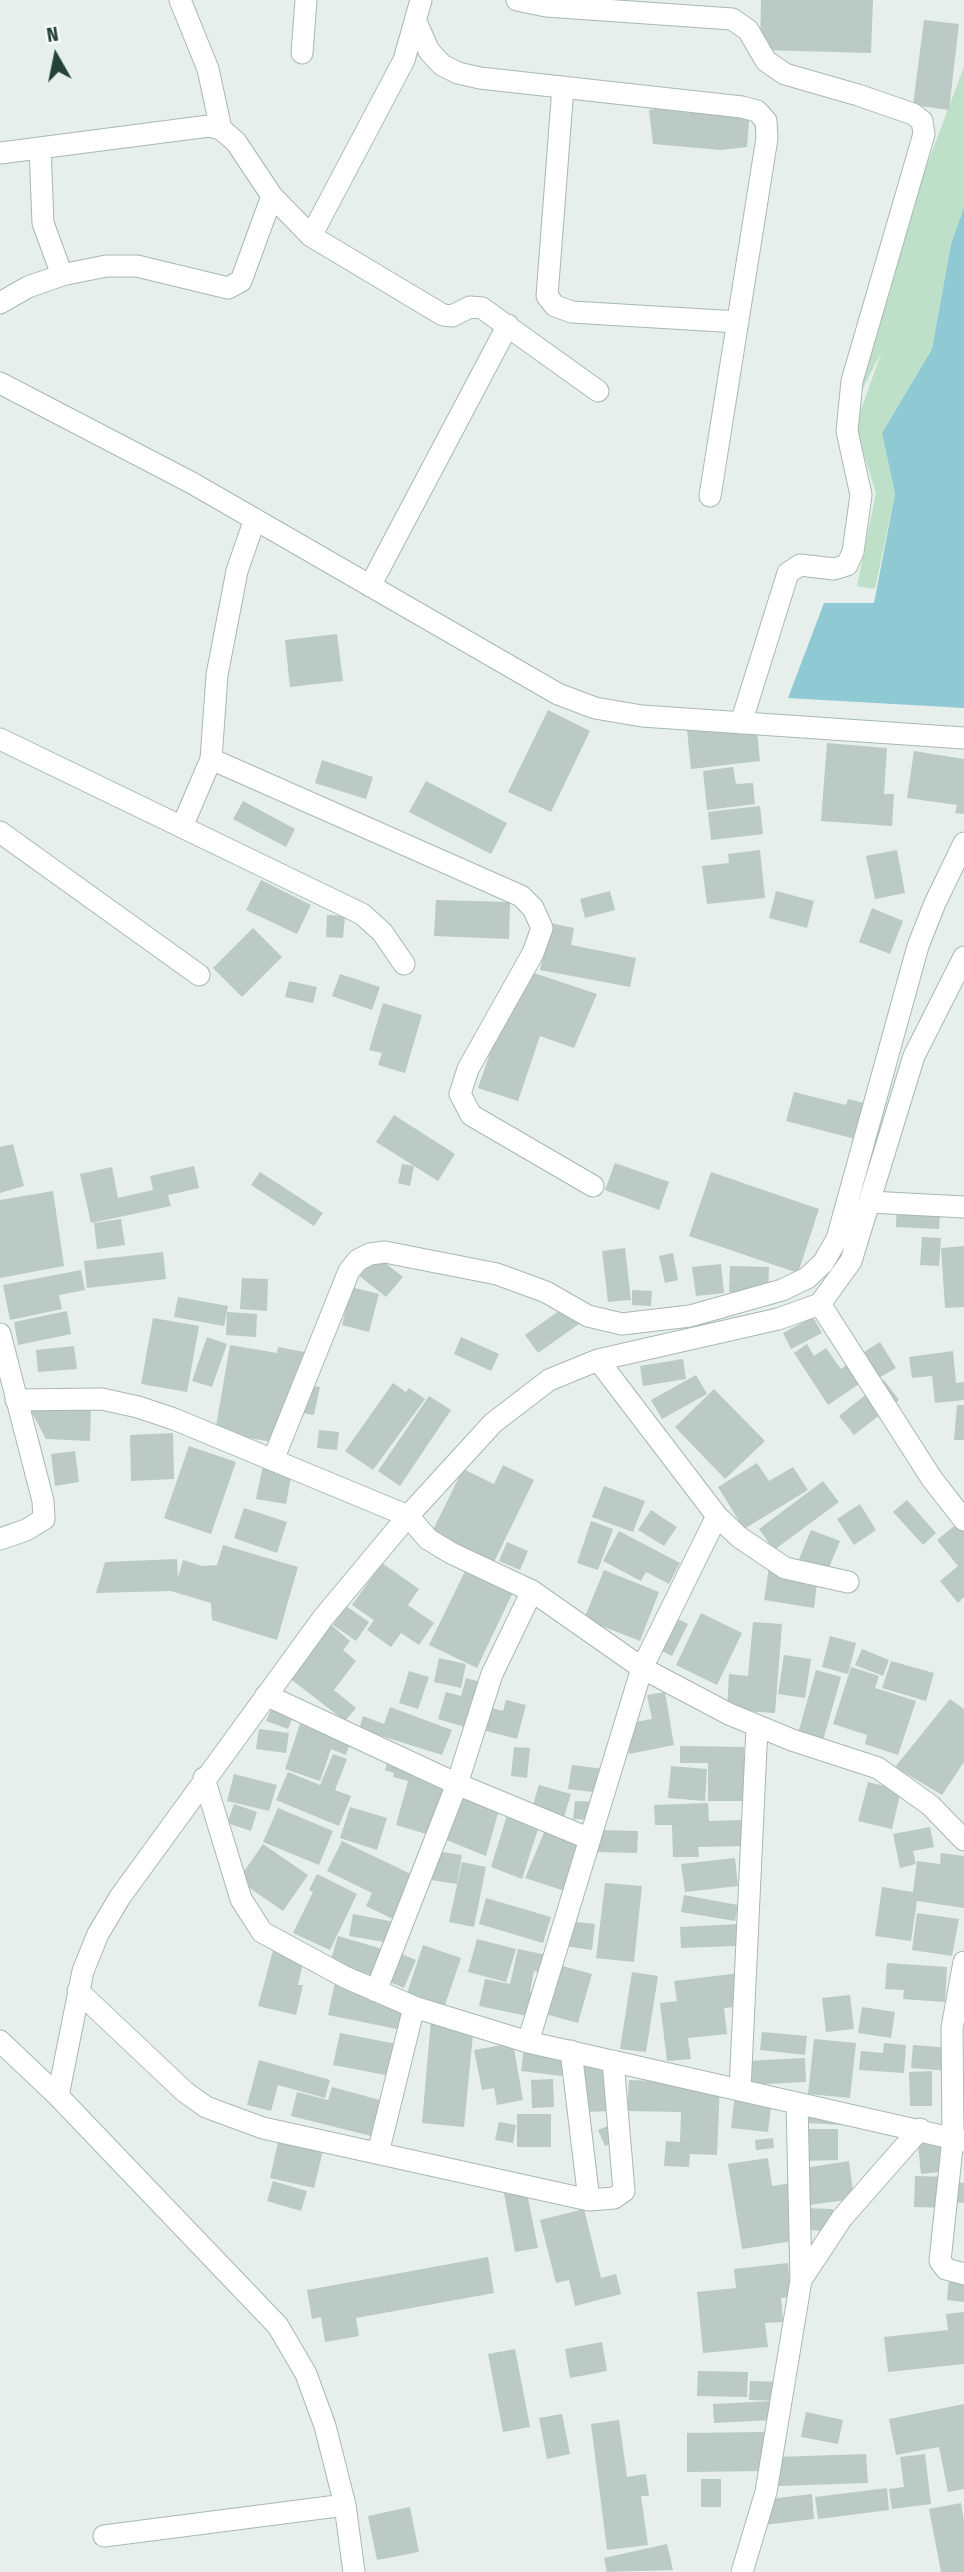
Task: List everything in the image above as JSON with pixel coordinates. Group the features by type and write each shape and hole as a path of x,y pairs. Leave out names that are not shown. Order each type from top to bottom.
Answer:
{"street":[{"path":"180,0 208,69 221,129"},
{"path":"302,53 306,0"},
{"path":"311,236 379,112 416,24 421,0"},
{"path":"517,0 546,6 732,19 748,30 766,61 785,74 859,94 913,114 922,121 924,134 852,381 847,431 861,495 852,552 847,565 835,569 800,565 788,573 741,723"},
{"path":"416,24 429,51 442,65 458,73 742,107 757,111 766,121 767,138 710,496"},
{"path":"563,87 547,296 555,306 572,312 738,322"},
{"path":"0,153 209,126 221,129 236,142 272,196 311,236 443,315 452,316 470,307 482,308 598,391"},
{"path":"40,148 43,223 62,275"},
{"path":"0,303 29,287 62,275 106,266 137,267 228,288 241,281 272,196"},
{"path":"370,586 508,325"},
{"path":"0,383 255,519 558,694 595,708 642,716 964,738"},
{"path":"182,828 211,759 217,675 237,570 255,519"},
{"path":"0,739 362,914 382,932 404,964"},
{"path":"211,759 521,896 533,908 542,928 533,953 468,1069 460,1094 471,1115 593,1186"},
{"path":"0,832 199,975"},
{"path":"273,1460 349,1271 358,1260 370,1254 385,1252 497,1275 546,1292 588,1316 622,1324 690,1316 782,1290 807,1278 823,1263 837,1239 918,946 934,903 964,843"},
{"path":"58,2096 78,1991 98,1934 204,1778 323,1618 408,1516 492,1423 549,1380 598,1360 778,1319 820,1304 851,1261 914,1056 964,957"},
{"path":"870,1202 964,1207"},
{"path":"820,1304 932,1479 964,1520"},
{"path":"0,1334 43,1501 44,1519 26,1530 0,1539"},
{"path":"598,1360 717,1516 749,1545 785,1568 848,1582"},
{"path":"16,1400 102,1399 138,1407 408,1516 428,1539 451,1553 532,1591 642,1668 757,1727 878,1768 930,1805 964,1840"},
{"path":"528,2042 642,1668 717,1516"},
{"path":"376,1991 457,1784 492,1674 532,1591"},
{"path":"266,1695 457,1784 590,1839"},
{"path":"740,2090 757,1727"},
{"path":"204,1778 241,1899 262,1932 297,1953 376,1991 414,2007 528,2042 959,2139"},
{"path":"964,1962 952,2028 959,2139 940,2260 946,2269 964,2274"},
{"path":"78,1991 185,2092 206,2107 263,2129 589,2200 614,2197 624,2191 613,2061"},
{"path":"378,2153 414,2007"},
{"path":"0,2041 58,2096 278,2326 306,2374 325,2426 345,2505 354,2572"},
{"path":"570,2051 589,2200"},
{"path":"742,2572 766,2492 801,2280 797,2103"},
{"path":"801,2280 842,2218 920,2129"},
{"path":"104,2536 345,2505"}],"green space":[{"path":"964,67 964,207 951,244 932,349 882,433 895,494 875,589 857,586 876,493 855,426 882,351 857,400 882,316 895,249"}],"water":[{"path":"964,207 964,708 788,698 824,603 874,603 895,494 882,433 932,349 951,244"}],"building":[{"path":"761,0 873,0 871,53 760,50"},
{"path":"924,20 959,24 949,110 913,105"},
{"path":"661,108 690,113 750,110 747,147 720,150 653,144 649,110"},
{"path":"337,634 343,681 290,687 285,640"},
{"path":"548,710 590,731 551,812 508,792"},
{"path":"756,723 760,761 691,769 687,730"},
{"path":"827,743 887,748 884,794 894,794 892,826 821,821"},
{"path":"914,751 964,759 964,814 955,813 957,805 907,798"},
{"path":"322,760 373,777 366,799 315,783"},
{"path":"733,767 736,784 753,783 755,804 707,810 703,771"},
{"path":"426,781 507,823 491,854 409,812"},
{"path":"243,801 295,829 286,847 233,819"},
{"path":"760,806 763,834 711,840 708,812"},
{"path":"760,850 765,898 707,904 702,866 729,863 728,854"},
{"path":"897,850 905,893 875,899 866,856"},
{"path":"261,880 311,905 297,934 246,910"},
{"path":"610,891 615,910 585,918 580,899"},
{"path":"776,891 814,901 807,928 769,918"},
{"path":"436,900 510,902 509,939 434,936"},
{"path":"872,908 903,921 890,954 859,942"},
{"path":"327,915 345,916 343,938 326,937"},
{"path":"550,923 574,928 571,945 636,958 630,987 540,970"},
{"path":"253,928 282,957 242,997 213,968"},
{"path":"519,968 597,994 574,1048 540,1036 518,1101 478,1088"},
{"path":"340,974 380,987 372,1010 332,996"},
{"path":"289,981 317,987 313,1003 285,997"},
{"path":"383,1003 422,1015 405,1073 378,1065 382,1053 369,1050"},
{"path":"794,1092 846,1105 848,1099 868,1104 859,1140 786,1121"},
{"path":"394,1115 455,1154 438,1181 376,1142"},
{"path":"13,1144 24,1186 0,1193 0,1147"},
{"path":"615,1163 669,1182 659,1210 605,1190"},
{"path":"402,1164 414,1166 410,1186 398,1183"},
{"path":"194,1166 199,1188 168,1195 171,1206 91,1223 80,1174 112,1167 118,1198 153,1190 150,1176"},
{"path":"260,1172 323,1213 314,1226 251,1185"},
{"path":"711,1172 819,1209 798,1273 689,1236"},
{"path":"53,1191 64,1266 0,1278 0,1200"},
{"path":"897,1195 941,1197 939,1229 896,1227"},
{"path":"121,1219 125,1245 97,1249 94,1223"},
{"path":"922,1237 941,1238 939,1266 920,1265"},
{"path":"964,1246 964,1307 945,1308 941,1248"},
{"path":"625,1248 631,1300 608,1302 602,1251"},
{"path":"163,1252 166,1279 87,1288 84,1261"},
{"path":"673,1253 678,1280 665,1283 659,1256"},
{"path":"374,1254 403,1277 386,1297 357,1274"},
{"path":"721,1264 724,1293 696,1296 692,1267"},
{"path":"730,1266 769,1267 768,1293 729,1292"},
{"path":"81,1270 85,1290 59,1295 62,1309 10,1320 3,1285"},
{"path":"242,1278 268,1279 267,1311 240,1309"},
{"path":"351,1287 379,1294 369,1332 342,1325"},
{"path":"632,1290 652,1291 651,1306 632,1305"},
{"path":"178,1297 228,1306 224,1326 174,1317"},
{"path":"573,1301 586,1319 538,1353 525,1335"},
{"path":"67,1311 71,1334 18,1345 14,1322"},
{"path":"227,1312 257,1314 256,1337 226,1335"},
{"path":"813,1317 822,1333 791,1349 783,1333"},
{"path":"153,1318 199,1326 187,1392 141,1384"},
{"path":"207,1337 227,1344 212,1387 192,1381"},
{"path":"461,1337 499,1354 491,1371 454,1354"},
{"path":"880,1342 896,1368 879,1378 864,1352"},
{"path":"807,1344 814,1356 826,1348 841,1369 855,1359 868,1378 828,1405 794,1353"},
{"path":"230,1345 277,1353 278,1347 310,1353 304,1385 320,1387 314,1415 284,1410 278,1443 215,1432"},
{"path":"74,1346 77,1369 38,1372 36,1350"},
{"path":"953,1351 956,1383 964,1382 964,1400 935,1403 932,1376 912,1378 909,1357"},
{"path":"683,1359 686,1379 643,1386 640,1366"},
{"path":"696,1375 707,1394 662,1419 651,1400"},
{"path":"884,1380 899,1400 854,1435 839,1416"},
{"path":"393,1383 406,1392 409,1388 425,1399 373,1470 345,1451"},
{"path":"714,1389 765,1441 725,1479 675,1427"},
{"path":"429,1396 451,1410 400,1486 378,1471"},
{"path":"957,1405 964,1405 964,1440 954,1440"},
{"path":"91,1408 90,1441 46,1439 30,1409"},
{"path":"319,1430 339,1432 337,1450 317,1448"},
{"path":"173,1433 174,1479 131,1481 130,1435"},
{"path":"189,1446 236,1462 211,1534 164,1518"},
{"path":"75,1451 79,1482 55,1486 51,1454"},
{"path":"264,1460 293,1466 286,1504 256,1499"},
{"path":"757,1463 769,1481 793,1467 808,1490 744,1529 718,1487"},
{"path":"503,1465 534,1480 493,1564 431,1534 463,1469 494,1484"},
{"path":"823,1481 839,1502 774,1550 759,1529"},
{"path":"604,1486 645,1501 633,1532 592,1517"},
{"path":"907,1500 936,1533 923,1545 893,1512"},
{"path":"860,1504 876,1530 854,1545 837,1519"},
{"path":"244,1508 287,1522 277,1553 234,1538"},
{"path":"651,1510 677,1527 664,1546 638,1530"},
{"path":"964,1518 964,1597 958,1603 940,1581 958,1566 937,1540"},
{"path":"591,1521 613,1529 598,1570 577,1563"},
{"path":"811,1530 840,1541 828,1570 799,1559"},
{"path":"619,1531 680,1563 669,1584 646,1572 641,1581 603,1561"},
{"path":"507,1542 528,1551 520,1570 499,1561"},
{"path":"223,1545 298,1567 277,1640 212,1620 211,1603 171,1591 96,1593 105,1562 177,1559 178,1578 183,1560 202,1566 217,1565"},
{"path":"382,1563 419,1589 408,1605 434,1623 419,1645 401,1633 391,1647 367,1630 374,1620 352,1605"},
{"path":"467,1567 514,1590 477,1668 429,1645"},
{"path":"769,1567 818,1574 814,1608 764,1600"},
{"path":"604,1570 659,1592 640,1641 584,1619"},
{"path":"346,1606 369,1622 356,1641 333,1625"},
{"path":"663,1612 688,1624 672,1656 647,1643"},
{"path":"701,1613 742,1633 717,1685 676,1665"},
{"path":"753,1622 782,1624 775,1713 727,1710 729,1674 748,1676"},
{"path":"330,1624 350,1641 343,1650 356,1661 334,1690 356,1708 345,1721 288,1677"},
{"path":"830,1636 856,1643 848,1674 822,1667"},
{"path":"862,1649 889,1660 883,1676 855,1665"},
{"path":"784,1655 811,1659 805,1698 778,1694"},
{"path":"439,1658 466,1664 461,1688 434,1682"},
{"path":"891,1661 934,1673 926,1701 882,1688"},
{"path":"851,1667 879,1676 875,1688 916,1701 898,1755 865,1744 867,1735 833,1724"},
{"path":"816,1670 841,1677 822,1744 797,1737"},
{"path":"409,1671 429,1677 418,1709 399,1703"},
{"path":"466,1678 484,1683 471,1729 438,1719 446,1692 461,1696"},
{"path":"665,1692 674,1745 629,1754 623,1724 652,1719 647,1695"},
{"path":"276,1698 297,1706 288,1729 266,1721"},
{"path":"950,1699 964,1709 964,1762 942,1795 895,1767"},
{"path":"506,1700 526,1705 517,1739 479,1729 485,1706 503,1711"},
{"path":"390,1707 452,1730 442,1755 359,1729 363,1716 384,1724"},
{"path":"303,1715 354,1732 346,1755 331,1749 320,1781 285,1769"},
{"path":"259,1729 289,1733 286,1753 256,1749"},
{"path":"680,1746 744,1747 744,1801 708,1801 708,1763 680,1763"},
{"path":"514,1747 530,1748 527,1778 511,1776"},
{"path":"390,1753 449,1771 430,1835 396,1825 408,1781 393,1777 394,1773 385,1770"},
{"path":"333,1754 347,1759 335,1790 351,1796 339,1826 276,1800 288,1772 320,1785"},
{"path":"572,1765 604,1769 601,1793 568,1789"},
{"path":"671,1766 707,1769 705,1801 668,1798"},
{"path":"234,1774 277,1785 269,1811 227,1801"},
{"path":"868,1782 901,1790 892,1829 858,1821"},
{"path":"539,1785 571,1794 564,1817 532,1808"},
{"path":"461,1795 498,1813 486,1856 444,1839"},
{"path":"575,1801 595,1802 594,1820 573,1819"},
{"path":"708,1803 709,1821 742,1820 743,1846 698,1847 699,1857 673,1857 672,1825 655,1825 654,1805"},
{"path":"234,1804 257,1812 251,1831 227,1823"},
{"path":"350,1807 387,1818 377,1850 340,1838"},
{"path":"278,1808 333,1831 319,1865 263,1842"},
{"path":"507,1815 539,1826 522,1879 491,1867"},
{"path":"930,1827 934,1847 913,1851 916,1864 900,1868 893,1834"},
{"path":"546,1828 579,1844 565,1891 525,1878"},
{"path":"598,1830 638,1831 637,1853 598,1852"},
{"path":"342,1841 421,1879 399,1922 366,1906 372,1893 327,1871"},
{"path":"263,1844 308,1875 283,1911 238,1880"},
{"path":"436,1851 462,1855 457,1884 431,1880"},
{"path":"941,1853 964,1856 964,1908 917,1901 911,1941 875,1936 882,1887 913,1892 917,1861 940,1864"},
{"path":"735,1858 738,1886 685,1892 681,1864"},
{"path":"462,1862 486,1867 474,1927 449,1922"},
{"path":"317,1874 357,1894 330,1950 293,1933 313,1892 309,1890"},
{"path":"605,1883 642,1886 634,1962 596,1958"},
{"path":"684,1895 738,1905 735,1921 681,1912"},
{"path":"486,1898 551,1917 543,1943 479,1924"},
{"path":"917,1913 959,1919 952,1956 912,1950"},
{"path":"353,1914 400,1923 396,1944 349,1936"},
{"path":"568,1921 595,1924 592,1950 564,1946"},
{"path":"737,1924 738,1946 681,1948 680,1927"},
{"path":"338,1936 386,1950 378,1977 330,1963"},
{"path":"477,1939 516,1949 506,1982 468,1972"},
{"path":"423,1945 461,1958 445,2005 407,1993"},
{"path":"274,1947 305,1954 298,1985 303,1985 296,2015 258,2006"},
{"path":"518,1949 547,1955 543,1973 534,1971 530,1992 542,1994 537,2018 479,2006 485,1979 510,1984"},
{"path":"399,1953 416,1960 404,1988 387,1981"},
{"path":"887,1963 947,1967 945,2002 903,1999 904,1990 885,1989"},
{"path":"559,1965 592,1974 578,2023 545,2014"},
{"path":"632,1972 658,1976 646,2052 620,2049"},
{"path":"740,1973 744,2006 724,2008 727,2034 688,2038 691,2059 667,2061 660,2003 677,2001 674,1981"},
{"path":"335,1982 409,1996 402,2030 328,2015"},
{"path":"850,1995 854,2029 826,2032 822,1998"},
{"path":"862,2007 895,2012 891,2038 858,2033"},
{"path":"431,2020 474,2024 464,2127 422,2123"},
{"path":"762,2032 807,2036 805,2055 760,2050"},
{"path":"340,2033 397,2044 391,2076 333,2065"},
{"path":"814,2039 856,2043 850,2098 808,2094"},
{"path":"513,2043 523,2100 497,2105 494,2088 482,2090 474,2050"},
{"path":"884,2043 906,2045 904,2073 859,2070 861,2051 883,2053"},
{"path":"913,2045 951,2048 949,2071 911,2068"},
{"path":"524,2047 565,2057 562,2076 521,2071"},
{"path":"575,2055 608,2065 613,2111 584,2112"},
{"path":"805,2058 806,2082 746,2085 745,2061"},
{"path":"259,2060 330,2080 325,2098 278,2085 271,2111 247,2105"},
{"path":"932,2071 932,2106 910,2106 909,2072"},
{"path":"553,2079 554,2107 532,2108 531,2080"},
{"path":"629,2080 720,2084 717,2155 690,2154 689,2167 664,2166 666,2141 680,2142 681,2112 627,2111"},
{"path":"332,2087 380,2100 371,2136 291,2116 297,2092 328,2100"},
{"path":"735,2093 772,2098 768,2132 731,2128"},
{"path":"808,2104 843,2106 842,2125 807,2123"},
{"path":"517,2114 551,2114 551,2147 517,2147"},
{"path":"499,2122 516,2125 513,2143 495,2140"},
{"path":"613,2124 619,2141 605,2146 598,2130"},
{"path":"804,2129 838,2129 838,2160 804,2161"},
{"path":"280,2133 325,2142 314,2188 270,2178"},
{"path":"944,2133 948,2171 921,2174 917,2135"},
{"path":"773,2138 774,2148 756,2150 755,2140"},
{"path":"768,2158 772,2186 791,2183 797,2215 788,2216 793,2241 742,2249 728,2164"},
{"path":"849,2161 854,2199 809,2205 804,2168"},
{"path":"523,2173 538,2248 515,2252 501,2177"},
{"path":"915,2176 950,2177 949,2208 914,2207"},
{"path":"273,2181 307,2191 301,2211 267,2201"},
{"path":"953,2181 964,2183 964,2203 950,2202"},
{"path":"804,2208 833,2209 832,2231 803,2230"},
{"path":"584,2209 601,2278 616,2274 621,2294 575,2306 569,2280 556,2283 540,2220"},
{"path":"488,2257 494,2293 356,2318 359,2336 325,2342 321,2317 312,2319 307,2290"},
{"path":"788,2263 791,2297 781,2298 783,2322 765,2323 768,2347 703,2353 697,2292 736,2288 734,2269"},
{"path":"950,2267 964,2269 964,2302 947,2300"},
{"path":"964,2312 964,2364 888,2372 884,2337 948,2330 946,2314"},
{"path":"602,2342 607,2371 570,2378 565,2349"},
{"path":"515,2349 530,2427 503,2432 488,2354"},
{"path":"698,2371 748,2372 747,2397 697,2396"},
{"path":"750,2381 783,2382 781,2401 749,2400"},
{"path":"773,2401 774,2420 714,2423 713,2404"},
{"path":"964,2404 964,2489 948,2492 939,2447 896,2455 889,2419"},
{"path":"806,2412 843,2420 838,2444 801,2437"},
{"path":"562,2414 570,2454 547,2459 539,2418"},
{"path":"619,2420 627,2477 646,2474 649,2496 641,2496 648,2545 607,2550 591,2424"},
{"path":"765,2432 766,2471 687,2472 687,2433"},
{"path":"866,2454 868,2483 778,2486 777,2457"},
{"path":"925,2454 931,2504 892,2509 889,2489 904,2487 900,2457"},
{"path":"701,2479 721,2479 721,2507 701,2507"},
{"path":"887,2488 889,2510 818,2519 815,2497"},
{"path":"812,2494 814,2519 764,2525 761,2500"},
{"path":"961,2503 964,2521 964,2572 941,2572 929,2509"},
{"path":"410,2507 419,2552 377,2560 368,2516"},
{"path":"667,2544 673,2570 607,2572 604,2558"}]}
